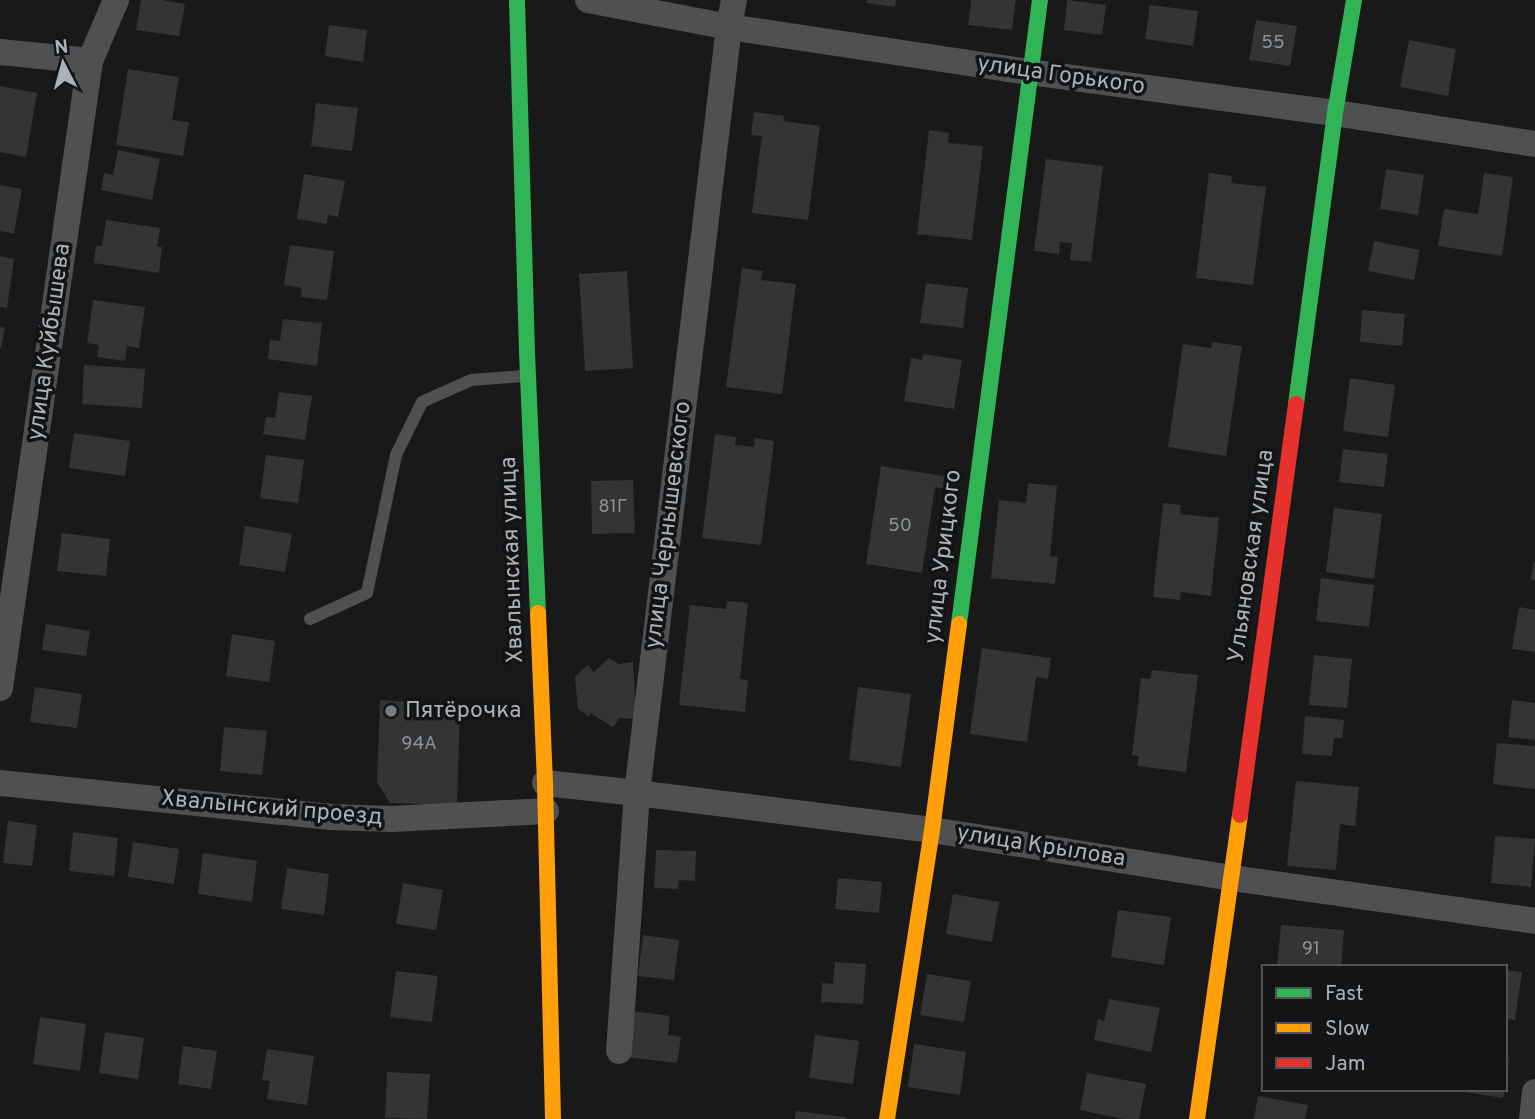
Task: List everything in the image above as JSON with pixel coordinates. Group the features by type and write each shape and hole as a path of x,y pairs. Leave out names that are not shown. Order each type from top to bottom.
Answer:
{"street":[{"name":"улица Куйбышева","path":"0,688 90,61 116,0"},
{"name":"Хвалынская улица","path":"517,0 528,376 546,811 553,1119"},
{"name":"улица Горького","path":"588,0 729,27 1535,144"},
{"name":"улица Чернышевского","path":"619,1051 637,793 734,0"},
{"name":"улица Урицкого","path":"887,1119 932,830 1040,0"},
{"name":"Ульяновская улица","path":"1197,1119 1335,113 1354,0"},
{"path":"0,52 90,61"},
{"name":"Хвалынский проезд","path":"0,783 331,817 392,819 546,811"},
{"name":"улица Крылова","path":"545,783 932,830 1232,878 1535,921"},
{"path":"1532,1119 1535,1092"}],"lane":[{"path":"310,619 366,593 396,455 422,402 471,380 528,376"}],"building":[{"path":"141,0 185,4 179,36 136,30"},
{"path":"867,0 896,0 895,7 866,3"},
{"path":"971,0 1016,0 1012,30 968,25"},
{"path":"1067,0 1106,5 1102,35 1064,30"},
{"path":"1150,5 1198,11 1193,46 1145,39"},
{"path":"1256,20 1297,26 1290,66 1249,60"},
{"path":"329,25 367,30 363,62 325,56"},
{"path":"1409,40 1456,49 1448,96 1400,87"},
{"path":"128,69 179,77 172,120 189,122 183,156 116,145"},
{"path":"0,86 37,93 26,157 0,152"},
{"path":"316,103 358,108 352,151 311,146"},
{"path":"754,112 784,116 783,121 820,126 808,220 752,213 762,136 751,135"},
{"path":"929,130 949,133 948,143 983,146 972,240 917,234"},
{"path":"118,150 160,159 152,200 101,190 104,173 113,175"},
{"path":"1046,159 1103,166 1091,262 1070,260 1072,243 1060,242 1059,254 1034,251"},
{"path":"1386,169 1424,175 1418,215 1380,209"},
{"path":"1209,173 1232,176 1231,183 1266,187 1253,285 1196,278"},
{"path":"1484,173 1513,177 1502,256 1438,246 1444,209 1478,214"},
{"path":"304,174 345,181 338,217 328,215 327,224 297,219"},
{"path":"0,185 22,189 14,234 0,231"},
{"path":"106,220 160,228 157,247 162,247 159,273 94,263 96,246 102,246"},
{"path":"1374,241 1420,250 1414,280 1368,271"},
{"path":"290,245 334,251 327,300 301,297 302,288 284,285"},
{"path":"0,256 14,259 7,308 0,307"},
{"path":"742,268 763,271 761,280 796,284 782,394 726,387"},
{"path":"627,271 633,368 585,371 579,274"},
{"path":"926,283 968,288 963,328 920,323"},
{"path":"93,300 145,307 139,348 127,346 125,361 97,357 99,345 87,343"},
{"path":"1362,310 1405,314 1402,346 1360,342"},
{"path":"283,319 322,323 317,366 268,359 270,340 280,341"},
{"path":"0,327 5,328 1,348 0,347"},
{"path":"1212,342 1242,346 1226,456 1168,447 1183,344 1211,348"},
{"path":"923,354 962,360 954,409 904,401 911,358 922,360"},
{"path":"84,365 145,369 142,408 82,404"},
{"path":"1350,378 1395,385 1388,437 1343,431"},
{"path":"279,392 312,396 305,440 263,434 266,417 275,418"},
{"path":"74,433 130,441 125,476 69,468"},
{"path":"715,434 736,437 735,445 754,447 755,438 774,441 761,545 702,538"},
{"path":"1343,449 1388,454 1384,487 1339,482"},
{"path":"266,455 304,460 298,503 260,498"},
{"path":"881,466 949,477 947,489 935,487 922,573 866,564"},
{"path":"633,480 635,533 592,534 591,481"},
{"path":"1028,483 1057,486 1050,556 1058,557 1055,584 991,578 999,500 1026,503"},
{"path":"1163,503 1181,505 1180,514 1219,518 1211,596 1181,592 1180,600 1153,597"},
{"path":"1334,508 1382,514 1374,579 1326,572"},
{"path":"245,526 292,534 285,572 239,565"},
{"path":"62,533 110,539 106,576 57,571"},
{"path":"1535,562 1535,580 1531,579"},
{"path":"1321,578 1374,585 1369,627 1316,621"},
{"path":"727,601 748,603 740,679 748,680 745,712 679,705 690,605 726,609"},
{"path":"1519,607 1535,610 1535,652 1512,649"},
{"path":"46,624 90,631 86,656 42,650"},
{"path":"232,634 275,641 269,682 226,676"},
{"path":"982,648 1051,658 1048,679 1036,677 1027,742 970,734"},
{"path":"1314,655 1352,659 1347,708 1309,705"},
{"path":"609,658 619,664 633,662 636,719 620,718 613,727 578,709 575,677 588,665 594,672"},
{"path":"1152,670 1198,675 1186,772 1137,766 1139,756 1132,755 1141,678 1150,679"},
{"path":"35,687 82,694 77,728 30,722"},
{"path":"858,687 911,694 901,767 849,760"},
{"path":"380,700 460,705 457,805 390,803 377,782"},
{"path":"1512,700 1535,703 1535,740 1508,737"},
{"path":"1305,716 1344,720 1342,738 1334,738 1332,756 1302,754"},
{"path":"224,727 267,731 262,775 220,771"},
{"path":"1497,743 1535,746 1535,789 1493,784"},
{"path":"1296,781 1359,787 1355,826 1340,824 1336,870 1287,866"},
{"path":"8,821 37,825 32,866 3,863"},
{"path":"73,832 118,838 114,876 69,871"},
{"path":"1495,836 1535,839 1531,887 1491,883"},
{"path":"133,842 179,849 174,884 128,877"},
{"path":"656,850 696,851 695,881 679,880 678,889 654,888"},
{"path":"203,853 257,861 252,902 198,894"},
{"path":"287,868 329,874 324,915 281,909"},
{"path":"838,878 882,882 879,913 835,909"},
{"path":"403,883 443,890 436,930 396,924"},
{"path":"953,894 999,902 992,942 946,934"},
{"path":"1118,910 1171,917 1164,965 1111,957"},
{"path":"1281,925 1344,930 1341,965 1277,965"},
{"path":"643,935 679,940 674,980 638,976"},
{"path":"835,962 866,964 863,1004 821,1002 822,983 833,984"},
{"path":"1507,970 1522,972 1515,1020 1507,1018"},
{"path":"396,971 438,976 432,1022 390,1017"},
{"path":"927,974 971,981 964,1022 920,1015"},
{"path":"1109,999 1160,1008 1151,1052 1094,1040 1098,1019 1104,1021"},
{"path":"633,1011 670,1016 668,1035 681,1037 677,1063 627,1057"},
{"path":"40,1017 86,1024 80,1071 33,1064"},
{"path":"105,1032 144,1038 138,1079 99,1073"},
{"path":"815,1035 859,1041 853,1084 809,1078"},
{"path":"914,1044 966,1052 960,1095 908,1087"},
{"path":"183,1046 217,1051 211,1089 178,1084"},
{"path":"267,1049 314,1056 307,1105 267,1099 270,1081 262,1080"},
{"path":"387,1072 430,1074 427,1119 385,1118"},
{"path":"1087,1073 1146,1084 1139,1119 1123,1119 1080,1110"},
{"path":"1459,1091 1505,1091 1503,1098"},
{"path":"1258,1096 1308,1105 1305,1119 1254,1119"},
{"path":"796,1111 845,1117 845,1119 795,1119"}],"traffic: fast":[{"path":"517,0 538,613"},
{"path":"959,624 1040,0"},
{"path":"1296,404 1335,113 1354,0"}],"traffic: slow":[{"path":"538,613 553,1119"},
{"path":"887,1119 932,830 959,624"},
{"path":"1197,1119 1240,815"}],"traffic: jam":[{"path":"1240,815 1296,404"}],"place":[{"name":"Пятёрочка","path":"391,711"}]}
